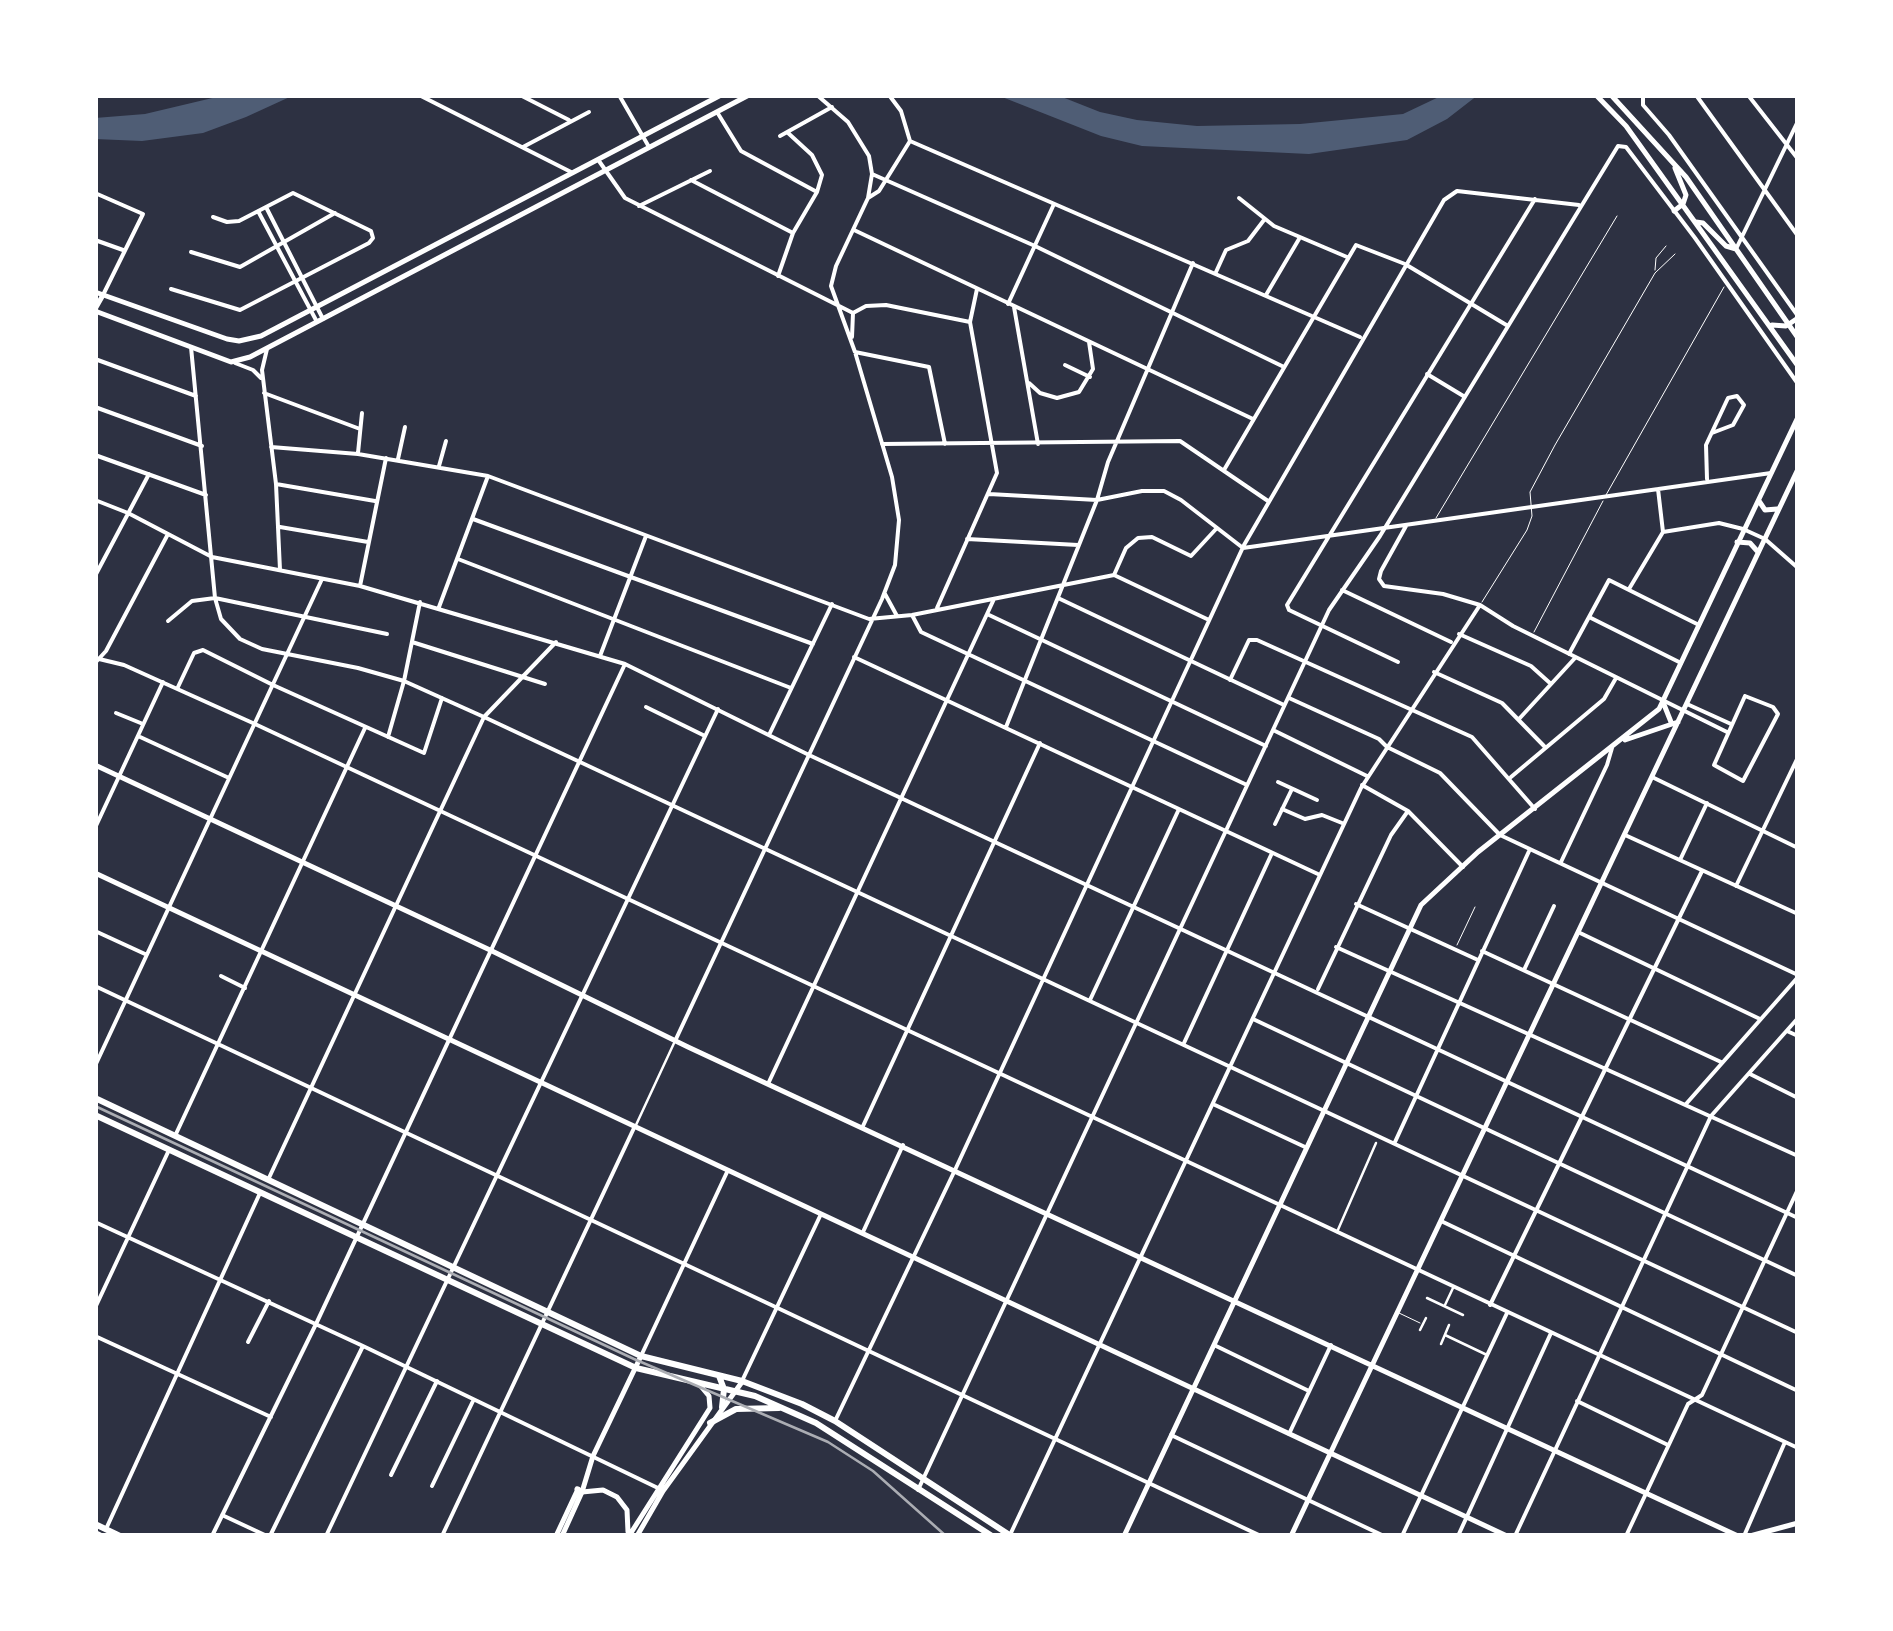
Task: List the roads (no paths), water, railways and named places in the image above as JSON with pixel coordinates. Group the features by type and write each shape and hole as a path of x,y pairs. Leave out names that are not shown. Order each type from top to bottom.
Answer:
{"main road":[{"path":"95,1098 641,1356 786,1397 835,1421 1011,1536"},
{"path":"95,1115 636,1368 735,1391 824,1427 992,1536"},
{"path":"719,1376 724,1389 722,1407"},
{"path":"710,1423 736,1409 783,1408"},
{"path":"95,1524 101,1533 120,1536"}],"street":[{"path":"419,95 572,173"},
{"path":"520,95 571,121"},
{"path":"619,95 650,147"},
{"path":"95,292 227,339 239,341 261,336 721,95"},
{"path":"231,362 267,349 750,95"},
{"path":"442,1536 885,594 897,557 899,520 892,476 852,342 832,293 832,276 868,198 872,174 869,156 856,132 817,95"},
{"path":"868,198 876,193 910,141 902,111 889,95"},
{"path":"1596,95 1626,126 1798,366"},
{"path":"1611,95 1672,160 1798,338"},
{"path":"1644,95 1642,104 1669,135 1798,317 1788,325 1770,324"},
{"path":"1696,95 1798,236"},
{"path":"1748,95 1798,159"},
{"path":"780,136 832,107"},
{"path":"523,148 589,112"},
{"path":"717,112 741,151 817,192"},
{"path":"1736,249 1798,121"},
{"path":"778,276 793,233 817,192 822,175 819,164 787,132"},
{"path":"910,141 1361,338"},
{"path":"918,1490 1322,626 1616,148 1623,145 1696,238 1798,384"},
{"path":"598,159 625,198 853,313"},
{"path":"1672,160 1686,195 1674,211"},
{"path":"639,206 710,171"},
{"path":"872,174 1034,246 1284,366"},
{"path":"690,180 793,233"},
{"path":"835,1421 956,1170 1243,548 1444,200 1452,192 1581,206"},
{"path":"95,193 143,212 95,310 253,370 263,382"},
{"path":"171,289 240,310 374,238 370,231 293,193 232,222 213,217"},
{"path":"1239,198 1264,220 1347,256"},
{"path":"1398,662 1287,608 1535,199"},
{"path":"1008,304 1055,202"},
{"path":"266,207 303,278 313,309"},
{"path":"258,211 320,321"},
{"path":"192,252 240,267 334,214"},
{"path":"1216,273 1226,250 1248,241 1264,220"},
{"path":"1696,222 1704,223 1726,246 1736,249"},
{"path":"854,230 1253,420"},
{"path":"1266,295 1300,237"},
{"path":"95,240 126,251"},
{"path":"1224,470 1354,246 1360,244 1405,264 1508,326"},
{"path":"1006,727 1116,444 1193,263"},
{"path":"936,610 997,468 970,322 977,289"},
{"path":"853,313 866,306 886,305 970,322"},
{"path":"1014,307 1038,444"},
{"path":"1752,318 1761,311"},
{"path":"852,342 853,313"},
{"path":"1026,381 1040,393 1058,398 1079,392 1090,378 1094,360 1089,342"},
{"path":"191,347 215,598 221,618 240,639 262,649 358,668 442,698 1798,1332"},
{"path":"267,349 262,363 263,382 280,527 280,570"},
{"path":"855,352 929,367 945,444"},
{"path":"95,359 196,396"},
{"path":"1065,366 1090,378"},
{"path":"1427,374 1465,397"},
{"path":"264,393 360,429"},
{"path":"1707,482 1704,454 1712,433 1729,396 1741,399 1744,405 1733,425 1712,433"},
{"path":"95,407 202,446"},
{"path":"358,454 362,413"},
{"path":"1124,1536 1421,905 1500,835 1656,711 1798,417"},
{"path":"398,459 405,427"},
{"path":"439,468 446,441"},
{"path":"882,444 1182,442 1268,501"},
{"path":"270,447 398,459 488,476 872,619 1114,575 1209,620"},
{"path":"95,455 206,495"},
{"path":"360,586 386,458"},
{"path":"1290,1536 1798,469"},
{"path":"989,494 1097,500 1150,490 1164,492 1181,500 1243,548 1771,473"},
{"path":"95,576 149,474"},
{"path":"438,607 488,476"},
{"path":"276,484 377,502"},
{"path":"1628,589 1663,532 1658,488"},
{"path":"1759,497 1765,510 1780,507"},
{"path":"95,500 212,556 360,586 625,664 901,798 1798,1218"},
{"path":"474,519 813,644"},
{"path":"1663,532 1724,523 1765,539 1795,565"},
{"path":"1406,524 1384,564 1379,576 1381,583 1480,605 1575,658 1728,732"},
{"path":"280,527 368,542"},
{"path":"1114,575 1126,548 1138,538 1152,537 1191,556 1216,528"},
{"path":"168,534 96,660 124,665 255,724 1798,1448"},
{"path":"600,656 646,536"},
{"path":"968,538 1078,544"},
{"path":"1737,542 1750,542 1758,552"},
{"path":"458,559 792,688"},
{"path":"95,1066 322,579"},
{"path":"1569,654 1610,580 1699,625"},
{"path":"1342,590 1453,643"},
{"path":"885,594 897,616"},
{"path":"1056,597 1284,705"},
{"path":"168,621 192,601 215,598 387,634"},
{"path":"768,1084 994,599"},
{"path":"388,737 420,602"},
{"path":"769,735 832,604"},
{"path":"1011,1536 1362,785 1480,605"},
{"path":"912,614 921,632 1248,786"},
{"path":"987,614 1266,746"},
{"path":"1589,617 1681,663"},
{"path":"1458,634 1531,666 1551,684"},
{"path":"1230,680 1251,639 1472,738 1535,809"},
{"path":"412,642 546,684"},
{"path":"268,1180 484,717 556,642"},
{"path":"178,689 196,650 203,650 424,752 442,698"},
{"path":"854,657 1320,875"},
{"path":"1519,719 1575,658"},
{"path":"212,1536 316,1324 625,664"},
{"path":"1434,672 1496,699 1545,748"},
{"path":"1510,778 1604,699 1616,678"},
{"path":"95,828 163,682"},
{"path":"1745,696 1778,710 1745,780 1714,765 1728,732 1745,696"},
{"path":"1288,697 1379,739 1447,778 1500,835 1798,976 1686,1104"},
{"path":"1662,702 1675,722"},
{"path":"1687,704 1731,724"},
{"path":"646,707 705,736"},
{"path":"326,1536 718,709"},
{"path":"116,712 143,724"},
{"path":"1560,864 1614,746 1675,722"},
{"path":"175,1136 365,728"},
{"path":"1272,730 1367,776"},
{"path":"138,736 230,779"},
{"path":"863,1126 1040,743"},
{"path":"1736,886 1798,757"},
{"path":"95,764 768,1084 1645,1493 1744,1536 1798,1523"},
{"path":"1652,777 1798,848"},
{"path":"1787,780 1798,785"},
{"path":"1278,782 1317,800"},
{"path":"1362,785 1408,811 1463,867"},
{"path":"1275,824 1292,789"},
{"path":"1680,860 1707,803"},
{"path":"1282,808 1305,819 1322,815 1344,824"},
{"path":"1090,1000 1179,809"},
{"path":"1317,992 1356,904 1408,811"},
{"path":"1625,834 1798,914"},
{"path":"1395,1142 1530,849"},
{"path":"1184,1044 1272,853"},
{"path":"1490,1306 1702,871"},
{"path":"95,873 1507,1536"},
{"path":"1356,904 1478,960"},
{"path":"1524,971 1554,906"},
{"path":"95,930 147,955"},
{"path":"1578,932 1760,1018"},
{"path":"1336,947 1798,1156"},
{"path":"1482,951 1721,1062"},
{"path":"221,976 246,988"},
{"path":"95,986 1260,1536"},
{"path":"1253,1018 1798,1276"},
{"path":"1515,1536 1711,1116 1798,1018"},
{"path":"1786,1031 1798,1036"},
{"path":"1750,1074 1798,1098"},
{"path":"1213,1104 1306,1147"},
{"path":"1336,1233 1376,1143"},
{"path":"862,1232 903,1145"},
{"path":"95,1308 169,1150"},
{"path":"559,1536 728,1170"},
{"path":"1626,1536 1688,1404 1697,1401 1720,1355 1798,1189"},
{"path":"101,1533 260,1193"},
{"path":"628,1536 742,1382 821,1212"},
{"path":"1442,1220 1798,1392"},
{"path":"95,1222 660,1490"},
{"path":"1444,1306 1453,1288"},
{"path":"1427,1298 1463,1315"},
{"path":"248,1342 268,1301"},
{"path":"1402,1536 1507,1313"},
{"path":"1420,1330 1426,1318"},
{"path":"1441,1344 1449,1325"},
{"path":"1458,1536 1551,1333"},
{"path":"1445,1335 1487,1355"},
{"path":"95,1336 271,1416"},
{"path":"1289,1434 1330,1344"},
{"path":"1214,1345 1309,1390"},
{"path":"222,1515 268,1536 363,1346"},
{"path":"391,1475 437,1382"},
{"path":"637,1536 710,1408 708,1392 697,1382"},
{"path":"432,1486 474,1399"},
{"path":"1577,1401 1668,1445"},
{"path":"1172,1435 1384,1536"},
{"path":"1744,1536 1785,1442"},
{"path":"580,1490 603,1490 621,1500 629,1514 628,1536"}],"lane":[{"path":"1436,520 1455,482 1617,216"},
{"path":"1655,273 1656,258 1666,246"},
{"path":"1480,605 1527,530 1532,516 1530,492 1536,479 1655,273 1675,254"},
{"path":"1533,635 1606,495 1727,282"},
{"path":"1455,949 1475,907"},
{"path":"1397,1312 1423,1324"}],"water":[{"path":"225,95 294,95 203,133 142,141 95,139 95,118 145,114"},
{"path":"997,95 1057,95 1100,112 1197,126 1300,124 1403,114 1443,95 1478,95 1447,119 1407,140 1309,154 1142,146 1101,136"}],"railway":[{"path":"95,1106 634,1359 828,1442 873,1471 946,1536"}]}
